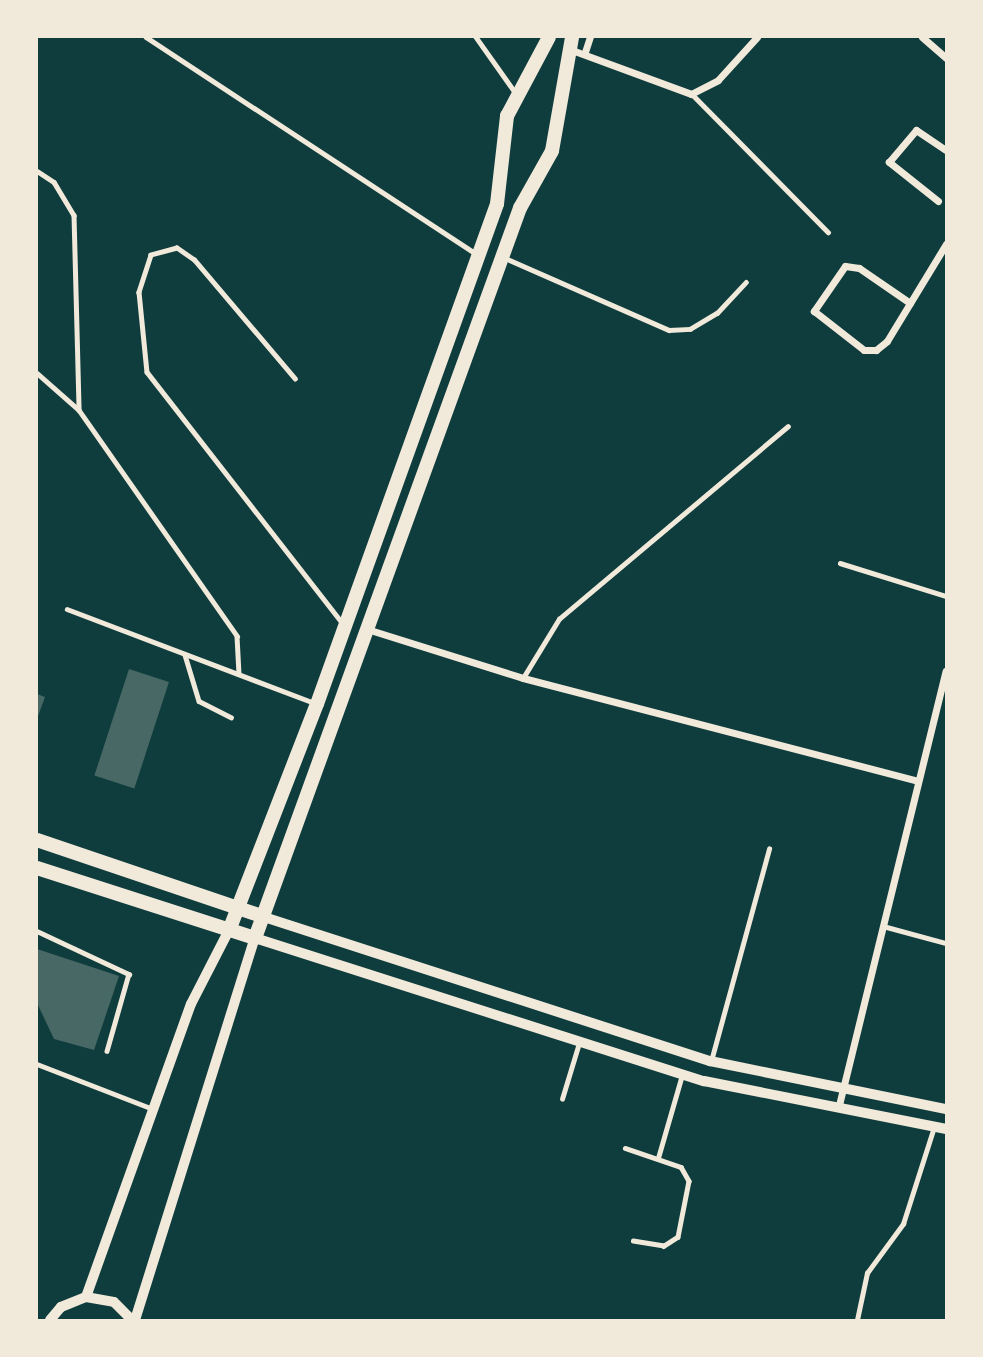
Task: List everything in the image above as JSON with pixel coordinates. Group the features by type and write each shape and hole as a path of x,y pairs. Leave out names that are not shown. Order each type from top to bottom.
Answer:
{"main road":[{"path":"230,928 317,704 496,204 499,146 517,96 542,60 549,37"},
{"path":"37,867 255,938 370,629 520,208 552,151 570,43"},
{"path":"542,60 565,66"},
{"path":"496,204 520,208"},
{"path":"37,840 264,917"}],"street":[{"path":"585,52 590,37"},
{"path":"570,43 585,52 691,94 718,80 757,37"},
{"path":"922,37 946,58"},
{"path":"938,201 889,162 916,130 946,149"},
{"path":"910,303 859,268 845,266 814,311 864,350 876,350 910,303 946,244"},
{"path":"370,629 523,678 918,781"},
{"path":"839,1105 946,671"},
{"path":"264,917 710,1061 946,1109"},
{"path":"86,1297 191,1004 230,928"},
{"path":"50,1320 61,1307 86,1297 114,1302 134,1320 255,938 682,1074 946,1129"}],"lane":[{"path":"146,37 478,255"},
{"path":"476,37 517,96"},
{"path":"691,94 828,232"},
{"path":"37,171 54,182 74,215 79,410"},
{"path":"295,379 194,260 177,248 151,254 139,292 147,372 345,627"},
{"path":"504,257 669,330 690,329 717,313 746,282"},
{"path":"37,373 79,410 232,627 242,652 239,674"},
{"path":"523,678 559,619 788,426"},
{"path":"840,563 946,596"},
{"path":"67,609 317,704"},
{"path":"185,654 200,701 231,717"},
{"path":"710,1061 769,849"},
{"path":"883,926 946,943"},
{"path":"37,931 128,974 107,1051"},
{"path":"562,1099 579,1042"},
{"path":"37,1064 153,1109"},
{"path":"657,1158 682,1074"},
{"path":"857,1320 867,1273 903,1224 934,1126"},
{"path":"625,1148 657,1158 688,1174 682,1227 664,1246 633,1241"}],"building":[{"path":"129,669 169,682 134,788 94,776"},
{"path":"37,694 45,697 37,719"},
{"path":"37,949 119,976 94,1050 54,1039 37,1003"}]}
